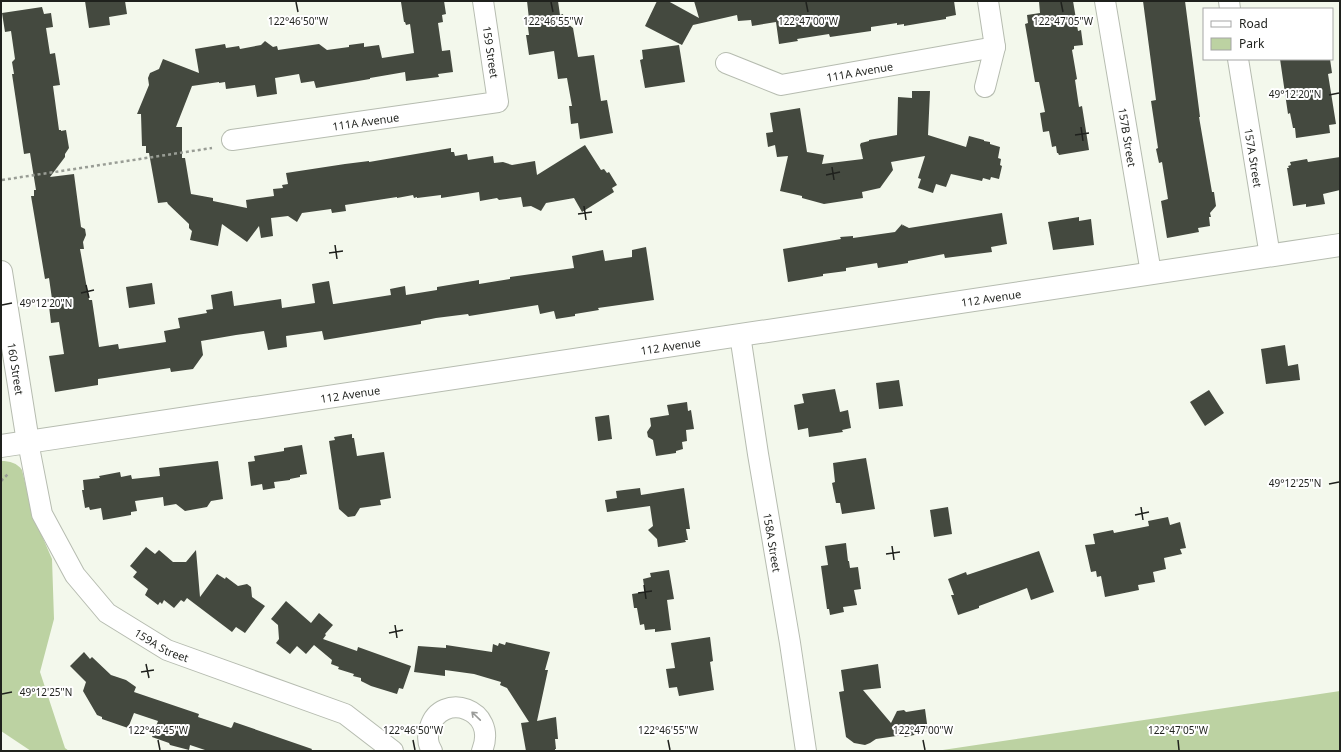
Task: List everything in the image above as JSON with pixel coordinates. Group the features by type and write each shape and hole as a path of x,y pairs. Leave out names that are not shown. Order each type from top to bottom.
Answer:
{"street":[{"name":"159 Street","path":"483,1 498,102"},
{"path":"985,87 995,47 988,1"},
{"name":"157B Street","path":"1105,1 1151,273"},
{"name":"111A Avenue","path":"726,63 781,85 995,47"},
{"name":"157A Street","path":"1238,60 1270,256"},
{"name":"111A Avenue","path":"232,140 498,102"},
{"name":"112 Avenue","path":"1,446 1340,245"},
{"name":"160 Street","path":"1,272 28,442"},
{"name":"158A Street","path":"740,334 806,751"},
{"name":"159A Street","path":"28,442 42,514 75,575 107,613 167,650 345,714 393,751"},
{"path":"432,751 428,739 431,723 435,716 444,710 456,708 470,711 478,717 484,725 486,735 482,751"}],"path":[{"path":"2,180 212,148"},
{"path":"1,481 9,473"}],"green space":[{"path":"1,461 13,463 22,470 33,515 52,559 54,619 40,672 65,748 69,751 31,751 1,731"},
{"path":"1340,691 1340,751 936,751"}],"building":[{"path":"85,1 125,1 127,14 109,17 110,25 89,28"},
{"path":"402,1 444,1 446,14 442,15 443,22 438,23 442,51 450,50 453,72 438,74 439,77 406,81 405,72 316,88 314,81 301,83 299,74 275,78 277,94 257,97 255,85 226,89 225,82 219,82 192,86 176,127 182,127 182,158 185,158 191,194 213,198 213,201 247,208 246,200 274,196 273,189 283,188 282,185 288,184 286,173 369,162 451,148 451,152 454,152 455,156 467,154 468,160 493,156 494,163 503,162 512,165 535,161 537,175 585,145 601,170 604,169 607,173 609,172 617,185 612,188 614,192 582,212 574,198 546,203 541,211 531,206 523,207 521,197 499,200 497,198 480,201 479,192 441,198 441,195 414,198 413,195 345,205 346,211 332,213 331,209 302,213 297,222 288,216 271,218 273,236 261,238 259,226 247,242 222,224 218,246 190,240 192,231 189,228 189,224 167,202 158,203 149,153 146,153 146,146 142,146 141,114 137,114 149,85 148,78 150,73 159,69 163,59 199,73 195,49 225,44 226,48 239,46 240,49 261,45 265,41 273,47 277,46 278,50 319,44 327,50 364,43 364,47 379,45 382,58 414,53 410,24 406,25 404,22"},
{"path":"527,1 558,1 560,15 563,14 564,21 573,28 578,57 594,55 601,101 607,100 613,133 580,139 578,123 571,124 569,106 572,106 567,78 558,79 554,51 529,55 526,35 529,35"},
{"path":"657,1 668,1 699,18 694,1 954,1 956,15 946,17 946,19 904,26 904,24 897,25 897,23 871,27 871,31 830,37 829,34 797,39 798,41 779,44 776,22 752,26 751,20 738,21 737,15 693,25 682,45 645,26"},
{"path":"1039,1 1073,1 1078,31 1081,30 1083,45 1074,46 1074,49 1072,50 1077,79 1075,80 1079,107 1082,106 1089,150 1059,155 1057,153 1056,146 1052,147 1049,131 1043,132 1040,113 1045,112 1039,82 1035,82 1025,24 1028,23 1027,15 1040,13"},
{"path":"1143,1 1185,1 1199,117 1212,192 1214,192 1216,206 1210,213 1210,226 1198,228 1199,232 1167,238 1161,201 1168,199 1162,162 1159,163 1156,149 1158,148 1151,101 1156,100"},
{"path":"42,7 44,14 51,13 53,27 46,28 50,54 55,53 60,85 53,86 59,130 66,130 69,148 65,154 65,157 50,177 74,174 81,227 85,229 86,235 83,242 84,249 80,249 89,300 92,300 99,347 118,344 119,349 166,342 164,331 180,328 178,318 207,313 206,310 213,309 211,295 232,291 234,306 281,299 282,308 315,303 312,284 329,281 334,304 391,295 390,289 405,286 406,295 437,290 437,287 479,280 479,284 510,279 510,277 574,268 572,256 603,250 605,261 632,257 632,250 646,247 654,300 598,308 599,310 556,319 554,311 540,314 538,305 469,316 468,314 436,318 421,321 421,324 324,340 322,331 286,336 287,347 268,350 264,331 236,335 201,341 203,355 193,369 171,372 170,368 98,379 98,385 55,392 49,356 64,354 59,322 51,323 49,306 53,306 49,278 45,279 31,196 34,196 34,190 36,190 30,153 24,154 12,74 14,74 12,62 15,59 11,31 5,32 2,13"},
{"path":"679,45 685,82 645,88 640,60 643,59 642,50"},
{"path":"1280,60 1330,60 1332,73 1328,74 1336,124 1329,125 1330,133 1296,138 1295,128 1293,128 1290,113 1288,114"},
{"path":"912,91 930,91 928,135 966,147 969,136 990,142 990,144 1000,147 998,158 1001,159 1000,165 1002,166 999,179 991,177 990,180 983,178 982,181 951,174 946,187 936,184 933,193 918,188 921,179 918,178 925,156 891,162 893,170 880,188 862,192 863,198 824,204 802,198 802,196 780,191 788,156 777,157 775,145 768,147 766,133 773,132 770,113 800,108 807,152 824,155 822,164 863,159 860,145 861,143 897,135 898,97 912,98"},
{"path":"1340,157 1340,190 1323,194 1325,204 1306,207 1306,204 1293,206 1287,168 1291,165 1290,162 1307,159 1308,162"},
{"path":"1002,213 1007,244 991,247 992,252 945,258 944,254 908,261 908,263 878,268 877,263 846,268 846,271 823,274 823,276 788,282 783,249 841,239 840,237 853,236 853,238 895,232 902,224 903,226 909,228"},
{"path":"1079,217 1079,221 1091,219 1094,245 1053,250 1048,222"},
{"path":"152,283 155,304 129,308 126,287"},
{"path":"1285,345 1288,366 1298,364 1300,380 1266,384 1261,349"},
{"path":"899,380 903,406 879,409 876,383"},
{"path":"835,389 840,412 848,410 851,428 842,430 843,432 809,437 808,428 798,430 794,405 804,403 802,394"},
{"path":"1209,390 1224,413 1205,426 1190,402"},
{"path":"687,402 688,411 691,410 694,429 686,430 687,441 682,442 683,449 676,451 676,453 656,456 653,440 648,437 647,432 651,426 650,418 669,415 667,405"},
{"path":"609,415 612,439 598,441 595,417"},
{"path":"352,434 357,456 384,452 391,498 380,500 381,505 360,508 355,516 348,517 339,509 329,441 335,440 334,437"},
{"path":"302,445 307,474 300,475 300,477 290,480 274,482 275,488 263,490 262,484 251,486 248,462 255,461 254,456 284,451 284,448"},
{"path":"866,458 875,509 842,514 840,503 836,503 832,483 835,482 833,463"},
{"path":"218,461 223,499 211,501 207,507 185,511 176,504 164,506 163,497 135,501 137,511 131,512 131,515 103,520 101,508 90,510 89,507 85,508 82,490 84,490 83,480 100,478 99,476 120,472 121,477 131,475 132,479 160,476 159,468"},
{"path":"640,488 641,495 684,488 690,529 686,529 688,540 685,540 686,542 658,547 657,539 648,530 653,526 650,506 607,512 605,500 617,498 616,491"},
{"path":"948,507 952,534 934,537 930,510"},
{"path":"1168,517 1170,525 1180,522 1186,548 1180,549 1182,554 1164,558 1166,569 1153,572 1155,582 1138,585 1139,590 1105,597 1101,576 1097,577 1096,571 1091,572 1085,545 1095,544 1093,534 1113,530 1114,533 1149,526 1148,521"},
{"path":"846,543 850,568 858,567 861,589 854,590 857,605 843,607 844,612 830,615 829,609 827,609 821,566 828,565 825,546"},
{"path":"146,547 155,554 159,550 173,562 186,562 196,550 200,597 217,574 225,579 226,577 238,586 247,584 251,587 252,597 265,606 245,633 236,627 232,632 187,598 184,602 181,600 174,608 164,600 162,604 160,602 158,605 145,595 148,589 133,577 137,572 130,566"},
{"path":"1039,551 1054,592 1031,600 1027,588 958,615 951,595 954,595 948,579 966,572 967,575"},
{"path":"669,570 674,599 667,600 671,630 655,632 655,629 645,630 644,624 640,625 637,608 634,608 632,594 645,592 643,579 651,577 650,573"},
{"path":"286,601 311,623 319,613 333,625 325,634 326,635 323,639 357,651 358,647 411,666 403,689 399,688 397,694 371,686 361,681 361,678 353,676 354,674 338,669 339,667 331,664 332,660 314,645 306,654 297,646 290,654 276,643 279,639 278,625 271,619"},
{"path":"710,637 713,661 710,662 714,690 679,696 677,687 669,688 666,669 675,668 671,643"},
{"path":"506,642 550,652 545,670 548,670 537,721 556,717 558,739 555,739 555,751 526,751 521,723 529,722 507,688 500,685 501,682 474,674 445,670 445,676 414,672 418,646 446,648 446,645 492,652 493,644 498,646 499,643 505,645"},
{"path":"84,652 90,659 92,657 111,675 126,680 136,687 134,692 199,714 198,717 231,728 234,722 312,749 311,751 208,751 190,745 189,750 170,745 169,743 152,737 158,721 134,713 128,728 102,719 102,717 97,715 83,691 86,682 70,666"},
{"path":"878,664 881,688 863,690 891,723 897,711 904,710 906,712 925,709 928,731 915,733 914,735 905,737 903,735 876,739 865,745 854,743 846,737 839,692 844,691 841,670"}]}
